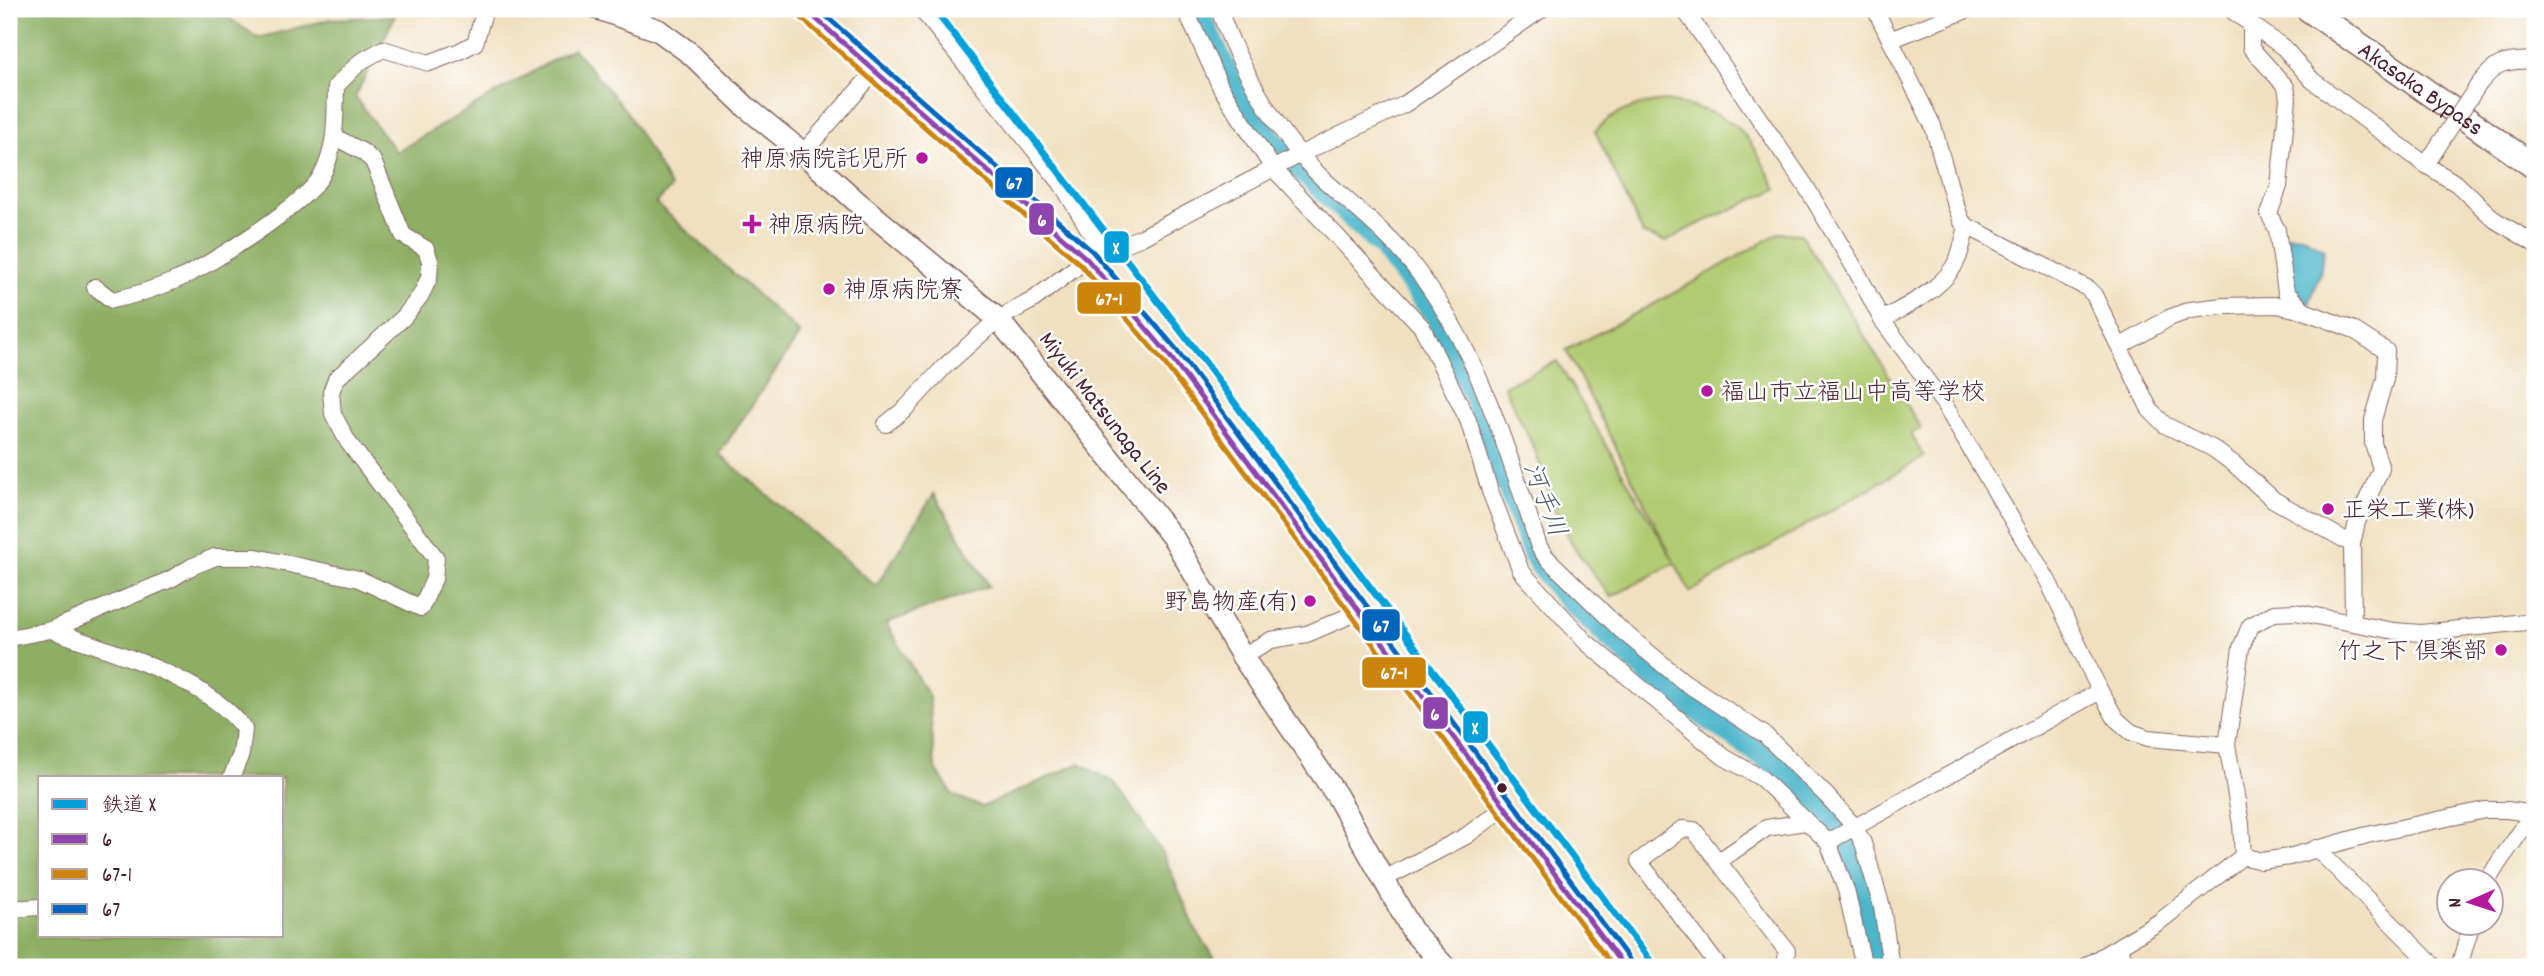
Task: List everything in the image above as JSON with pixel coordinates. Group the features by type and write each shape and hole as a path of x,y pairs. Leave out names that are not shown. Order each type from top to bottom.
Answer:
{"highway":[{"name":"Akasaka Bypass","path":"2308,9 2535,167"},
{"name":"Akasaka Bypass","path":"2321,9 2535,157"}],"main road":[{"name":"Miyuki Matsunaga Line","path":"599,9 658,30 691,54 746,107 998,319 1174,539 1242,656 1337,796 1413,932 1445,967"},
{"path":"805,9 1095,256 1625,967"}],"street":[{"path":"95,287 112,300 129,297 176,281 243,241 311,190 322,175 335,137 336,86 360,62 383,50 429,63 458,52 475,43 485,9"},
{"path":"921,9 1061,183 1095,256"},
{"path":"1185,9 1221,88 1276,167 1422,327 1468,420 1490,491 1521,571 1586,642 1724,757 1761,778 1805,822 1829,841 1846,890 1864,967"},
{"path":"1219,9 1245,68 1299,155 1390,239 1432,292 1477,373 1499,423 1539,547 1546,557 1621,630 1683,681 1765,735 1827,796 1852,827 1863,843 1882,907 1891,967"},
{"path":"886,424 998,319 1033,300 1095,256 1142,237 1299,155 1405,104 1542,9"},
{"path":"1684,9 1805,185 1882,320 1944,404 2048,581 2116,719 2131,732 2148,738 2227,745"},
{"path":"1875,9 1933,126 1950,181 1952,198 1962,222 2087,288 2094,295 2121,346 2150,410 2165,425 2212,448 2274,500 2353,544"},
{"path":"1890,40 1969,9"},
{"path":"2230,9 2284,48 2312,80 2426,165 2457,184 2495,220 2535,244"},
{"path":"2251,24 2251,48 2286,88 2288,99 2278,187 2269,214 2277,230 2286,292 2304,311"},
{"path":"2426,165 2493,67 2507,62 2532,60 2535,57"},
{"path":"803,153 875,71"},
{"path":"9,638 51,630 171,579 215,557 256,557 359,579 421,608 433,579 436,558 348,442 333,414 331,392 336,379 404,317 421,295 429,278 430,261 426,249 403,235 373,161 363,152 335,137"},
{"path":"1882,320 1923,296 1945,279 1958,260 1967,226"},
{"path":"2121,346 2169,318 2190,310 2277,305 2304,311 2352,329 2386,351 2385,379 2373,420 2373,443 2381,469 2357,522 2353,544 2353,622"},
{"path":"1242,656 1271,640 1307,634 1349,616 1358,609"},
{"path":"2243,856 2241,824 2227,745 2241,648 2250,626 2274,613 2295,612 2394,631 2421,633 2535,621"},
{"path":"51,630 135,660 183,681 234,716 244,729 241,754 232,776"},
{"path":"1829,841 2100,691"},
{"path":"1384,879 1466,836 1504,808"},
{"path":"2243,856 2261,861 2289,857 2316,848 2485,810 2507,810 2533,815 2495,867"},
{"path":"1719,861 1767,828 1805,822"},
{"path":"1719,967 1639,861 1682,830 1694,830 1787,951 1785,967"},
{"path":"2316,848 2435,967"},
{"path":"2084,967 2160,922 2243,856"},
{"path":"9,909 38,907"},
{"path":"2456,967 2460,963 2468,937"},
{"path":"2118,948 2130,967"}],"green space":[{"path":"9,9 216,9 258,38 331,19 395,16 355,97 396,152 573,48 627,112 671,188 656,203 800,334 719,454 876,586 934,494 989,586 886,623 929,697 935,768 953,795 982,807 1080,763 1115,783 1163,854 1196,930 1221,967 9,967"},
{"path":"1666,101 1701,109 1733,124 1753,147 1777,189 1688,229 1666,242 1643,234 1595,131 1610,118 1628,109"},
{"path":"1779,233 1801,234 1921,428 1911,434 1924,457 1690,592 1675,563 1611,597 1575,549 1556,512 1534,448 1504,386 1557,361 1674,561 1566,350"}],"water":[{"path":"2286,235 2303,236 2324,249 2320,273 2309,304 2292,286"}],"waterway":[{"name":"河手川","path":"1196,9 1232,85 1270,139 1382,245 1437,316 1476,399 1535,556 1562,592 1663,686 1778,766 1827,812 1849,844 1864,893 1875,967"}],"rail line":[{"name":"X","path":"934,9 1204,361 1655,967"}],"transit line":[{"name":"6","path":"805,9 1087,259 1169,355 1624,967"},
{"name":"67","path":"818,9 1093,252 1176,349 1631,962"},
{"name":"67-1","path":"799,16 1081,265 1162,360 1613,967"}],"place":[{"name":"神原病院託児所","path":"922,158"},
{"name":"神原病院","path":"752,224"},
{"name":"神原病院寮","path":"829,289"},
{"name":"福山市立福山中高等学校","path":"1707,391"},
{"name":"正栄工業(株)","path":"2328,509"},
{"name":"野島物産(有)","path":"1310,601"},
{"name":"竹之下 倶楽部","path":"2501,650"}]}
